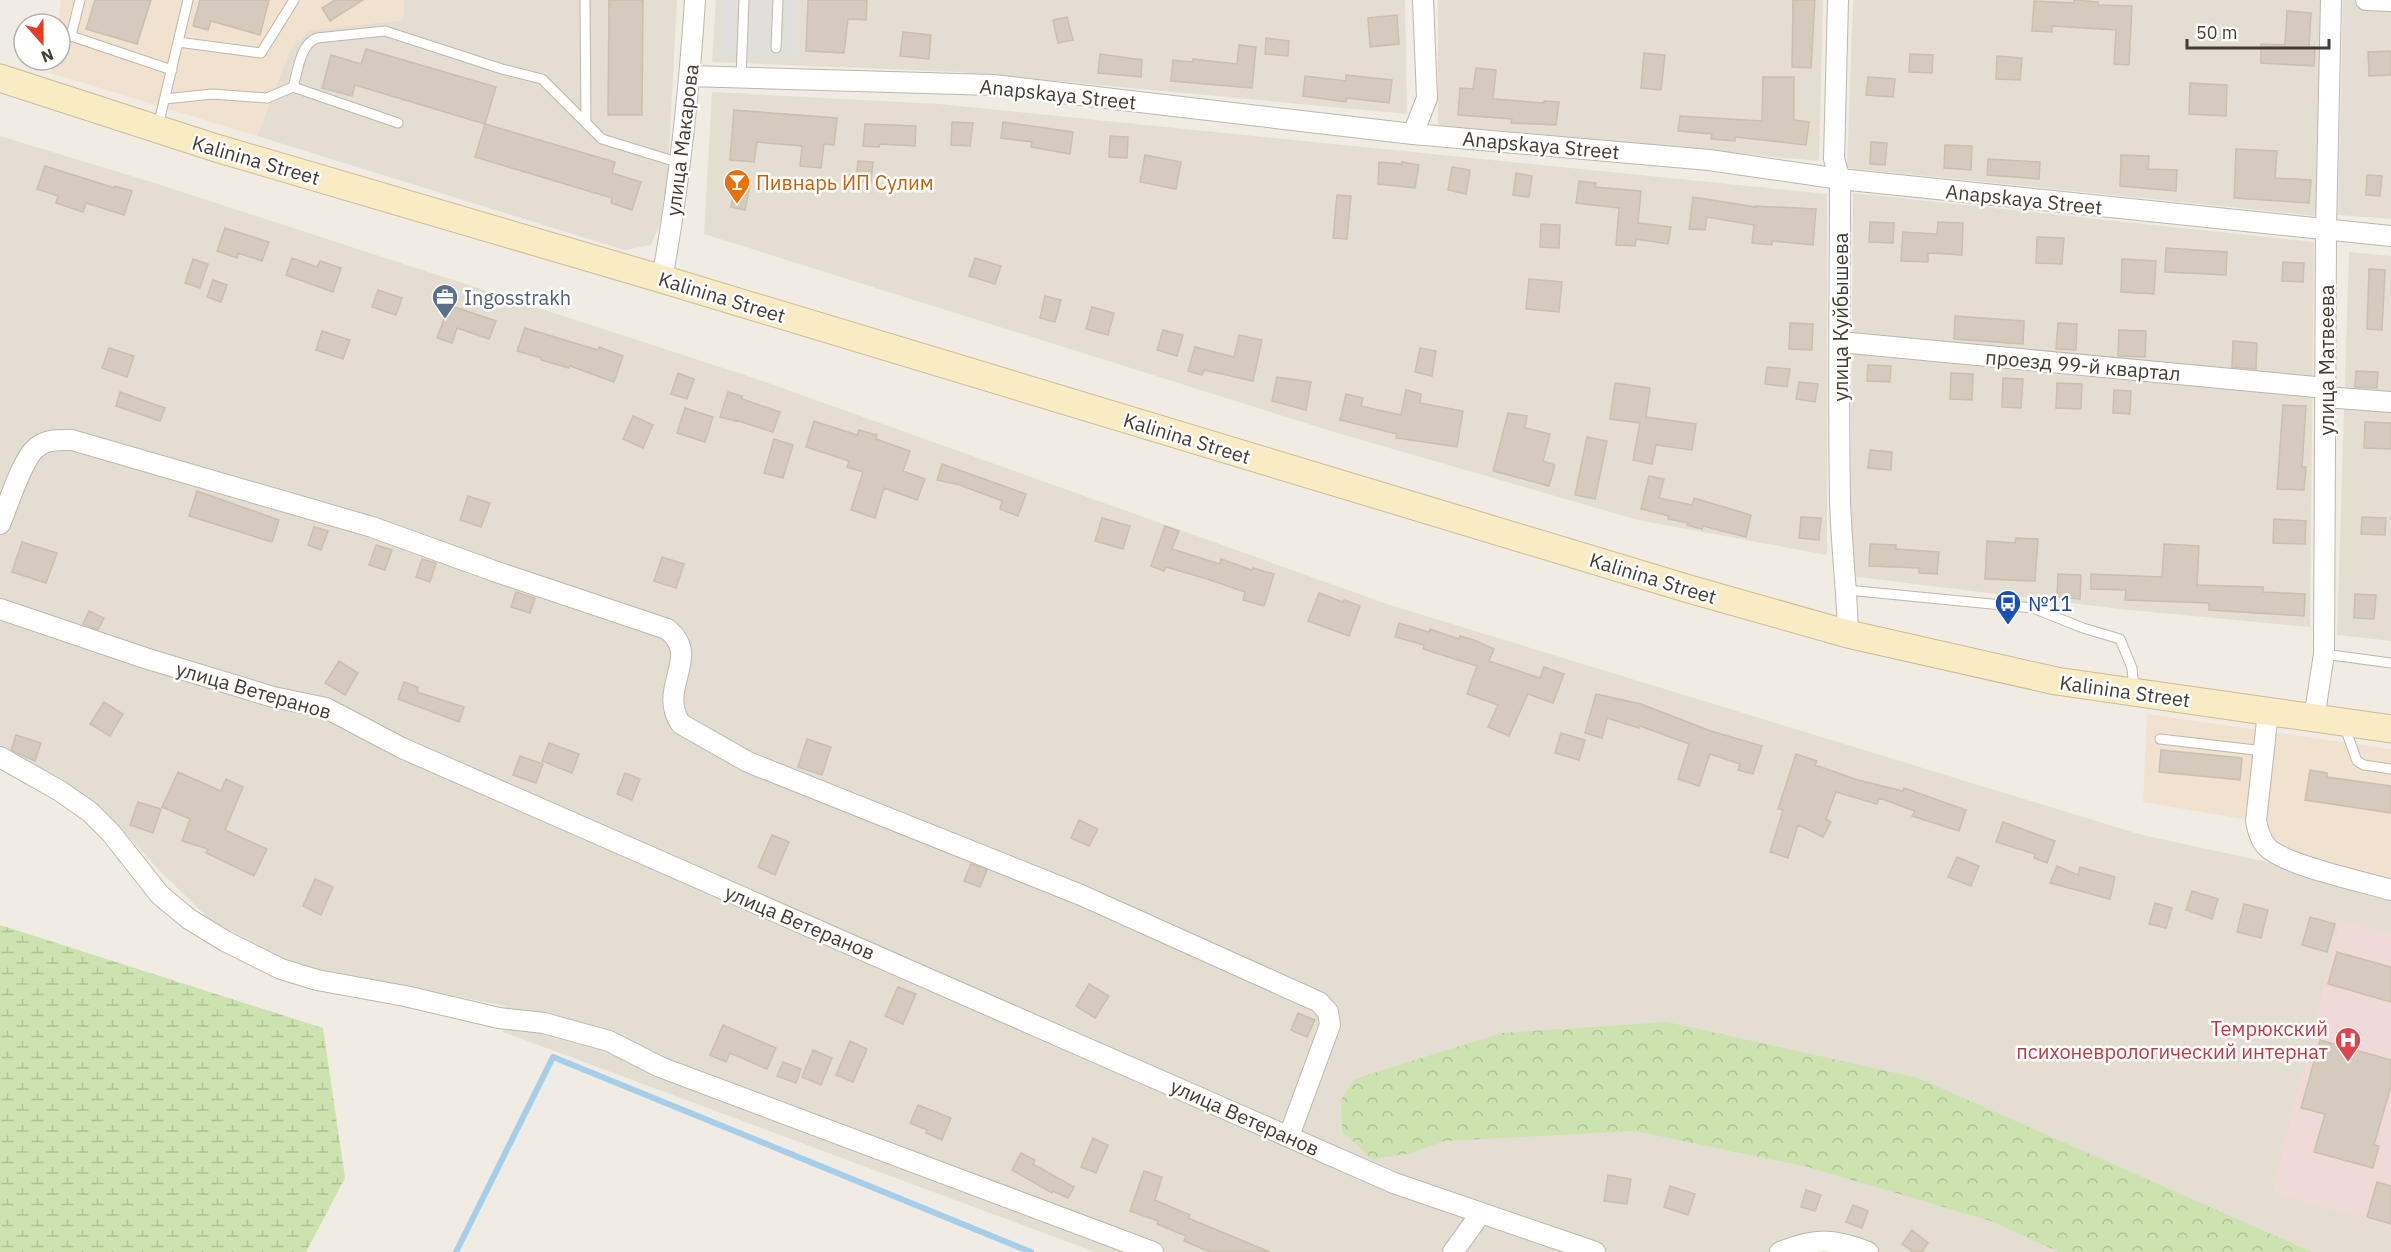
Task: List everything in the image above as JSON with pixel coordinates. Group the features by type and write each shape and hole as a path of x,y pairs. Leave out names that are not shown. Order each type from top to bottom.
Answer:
{"main road":[{"name":"Kalinina Street","path":"0,78 157,130 662,279 1689,590 1848,634 2056,681 2391,729"}],"street":[{"name":"улица Макарова","path":"662,279 680,164 690,76 695,0"},
{"path":"1413,134 1427,98 1423,0"},
{"name":"улица Куйбышева","path":"1838,0 1834,159 1840,179 1840,499 1848,634"},
{"name":"улица Матвеева","path":"2314,719 2324,654 2326,230 2331,0"},
{"path":"2366,0 2391,2"},
{"name":"Anapskaya Street","path":"690,76 993,85 1413,134 1709,160 1840,179 2391,236"},
{"name":"проезд 99-й квартал","path":"1840,342 2326,393 2391,402"},
{"path":"0,524 29,455 37,446 53,440 72,440 372,527 667,629 677,636 681,645 682,658 672,702 674,713 681,724 748,762 1080,895 1319,1002 1328,1012 1330,1025 1288,1136"},
{"name":"улица Ветеранов","path":"0,609 262,694 327,708 402,748 1394,1183 1595,1252"},
{"path":"2268,712 2256,821 2259,835 2266,847 2284,859 2391,890"},
{"path":"0,757 60,791 90,812 111,833 160,895 189,920 281,969 317,980 405,996 499,1018 544,1023 609,1041 660,1067 1153,1252"},
{"path":"1453,1252 1481,1214"},
{"path":"1780,1252 1804,1242 1827,1241 1850,1245 1868,1252"}],"lane":[{"path":"80,0 71,36 172,70"},
{"path":"157,130 188,0"},
{"path":"178,42 261,53 294,0"},
{"path":"585,0 586,123"},
{"path":"741,77 744,0"},
{"path":"776,48 777,0"},
{"path":"293,87 305,46 310,40 385,31 502,69 542,79 602,139 680,164"},
{"path":"165,99 212,94 267,98 293,87 398,123"},
{"path":"1847,590 2033,608 2083,628 2120,639 2132,668 2135,693"},
{"path":"2324,654 2391,663"},
{"path":"2343,723 2356,761 2364,765 2391,770"},
{"path":"2160,739 2264,751"}],"shaded area":[{"path":"61,0 404,0 403,20 310,30 289,52 257,136 51,73 72,72 72,12 60,12"},
{"path":"404,0 677,0 666,208 651,245 624,250 257,136 289,52 310,30 403,20"},
{"path":"716,0 1405,0 1407,114 960,72 712,62"},
{"path":"722,0 797,0 796,57 721,56"},
{"path":"1438,0 1823,0 1819,161 1438,125"},
{"path":"1853,0 2321,0 2318,216 1847,168"},
{"path":"2343,0 2391,0 2391,219 2338,215"},
{"path":"712,92 939,104 1827,194 1827,555 1638,520 1334,432 704,234"},
{"path":"0,136 158,184 757,379 1390,605 2142,835 2263,861 2391,897 2391,1252 1095,1252 503,1032 506,1006 299,966 211,921 157,868 109,815 0,751"},
{"path":"1853,193 2314,242 2310,627 2120,609 1850,576"},
{"path":"2349,252 2391,256 2391,641 2337,635"},
{"path":"2147,714 2391,749 2391,881 2293,854 2276,842 2266,823 2143,802"},
{"name":"Темрюкский психоневрологический интернат","path":"2340,921 2391,934 2391,1227 2273,1192"}],"green space":[{"path":"0,925 323,1028 345,1178 306,1252 0,1252"},
{"path":"1667,1022 1918,1078 2312,1252 2059,1252 1991,1221 1808,1167 1635,1131 1445,1141 1407,1154 1372,1159 1342,1131 1341,1100 1354,1079 1502,1033"}],"building":[{"path":"95,0 151,0 137,44 86,29"},
{"path":"200,0 269,0 260,35 211,21 208,30 193,26"},
{"path":"335,0 363,0 330,21 322,8"},
{"path":"609,0 643,0 642,115 608,115"},
{"path":"808,0 867,0 866,20 848,19 844,53 806,51"},
{"path":"1793,0 1815,0 1811,68 1792,67"},
{"path":"2074,0 2098,2 2098,5 2132,6 2129,65 2114,64 2116,30 2052,26 2052,32 2032,31 2034,1 2074,3"},
{"path":"2287,11 2311,13 2309,47 2315,47 2314,66 2261,63 2261,44 2285,45"},
{"path":"1397,15 1399,44 1370,47 1368,18"},
{"path":"1067,17 1073,40 1058,43 1053,20"},
{"path":"903,32 931,35 929,59 900,56"},
{"path":"1266,38 1289,41 1288,56 1265,54"},
{"path":"1239,45 1256,47 1252,88 1171,81 1173,60 1192,62 1193,59 1237,64"},
{"path":"366,49 496,87 485,124 355,85 352,96 322,88 331,55 361,64"},
{"path":"2391,51 2391,75 2369,76 2368,52"},
{"path":"1644,53 1665,55 1661,90 1641,88"},
{"path":"1100,54 1142,60 1141,77 1098,73"},
{"path":"1910,54 1933,55 1932,73 1909,72"},
{"path":"1997,56 2022,58 2020,80 1996,79"},
{"path":"1476,68 1496,70 1493,99 1559,102 1556,125 1511,123 1512,119 1458,115 1460,88 1473,89"},
{"path":"1346,75 1392,80 1389,103 1346,98 1346,102 1303,96 1305,76 1346,81"},
{"path":"1763,77 1794,77 1794,120 1809,122 1806,145 1735,137 1735,141 1711,139 1712,134 1678,131 1680,116 1762,121"},
{"path":"1868,77 1895,79 1893,97 1866,95"},
{"path":"2190,83 2227,85 2226,116 2189,114"},
{"path":"734,110 837,118 834,145 824,144 821,168 800,166 802,146 757,142 754,162 730,160"},
{"path":"952,122 973,123 970,146 951,145"},
{"path":"1003,122 1073,132 1070,154 1031,147 1032,142 1001,138"},
{"path":"485,124 615,162 612,173 641,182 632,210 611,203 612,198 475,157"},
{"path":"865,124 916,126 915,146 880,144 879,147 863,146"},
{"path":"1110,136 1128,137 1127,158 1109,157"},
{"path":"1871,142 1887,143 1885,165 1870,164"},
{"path":"1945,145 1972,146 1971,170 1944,168"},
{"path":"2236,149 2277,151 2275,178 2311,180 2309,203 2234,198"},
{"path":"1145,155 1181,162 1176,189 1140,182"},
{"path":"2121,155 2149,156 2148,169 2177,170 2176,191 2120,186"},
{"path":"1988,159 2040,162 2039,179 1987,175"},
{"path":"858,161 873,162 871,182 856,181"},
{"path":"1379,162 1419,165 1415,188 1378,184"},
{"path":"45,166 115,188 115,186 132,191 124,215 86,203 83,212 56,203 58,196 37,189"},
{"path":"1452,167 1470,170 1466,194 1448,190"},
{"path":"1516,173 1532,176 1529,197 1513,195"},
{"path":"2367,175 2382,176 2380,196 2366,195"},
{"path":"1579,181 1596,183 1595,187 1641,191 1638,223 1671,227 1668,244 1636,239 1635,246 1616,245 1619,208 1576,203"},
{"path":"736,184 750,186 745,210 731,207"},
{"path":"1337,195 1351,196 1347,239 1333,238"},
{"path":"1693,197 1756,207 1816,209 1813,245 1772,241 1772,245 1752,243 1754,225 1707,217 1705,230 1689,229"},
{"path":"1870,222 1894,223 1893,243 1869,242"},
{"path":"1938,222 1963,223 1962,255 1928,253 1928,262 1901,261 1903,232 1937,234"},
{"path":"1541,224 1560,225 1559,248 1540,247"},
{"path":"225,228 269,242 262,261 238,253 237,258 217,251"},
{"path":"2037,237 2064,238 2062,264 2036,263"},
{"path":"2166,248 2227,252 2226,275 2165,272"},
{"path":"292,258 317,267 320,261 341,268 333,292 286,275"},
{"path":"975,258 1001,266 995,284 969,276"},
{"path":"193,259 208,264 200,288 185,283"},
{"path":"2122,259 2156,261 2154,294 2121,292"},
{"path":"2283,262 2304,263 2303,282 2282,281"},
{"path":"2369,269 2385,270 2382,330 2367,329"},
{"path":"1529,279 1562,282 1559,312 1526,309"},
{"path":"213,280 227,285 221,302 207,297"},
{"path":"378,290 402,298 396,315 372,307"},
{"path":"1045,296 1061,300 1055,322 1040,318"},
{"path":"449,305 496,321 489,339 457,328 452,343 437,338"},
{"path":"1092,307 1114,313 1108,335 1086,329"},
{"path":"1955,316 2024,321 2023,344 1954,339"},
{"path":"1790,323 1813,324 1812,350 1789,349"},
{"path":"2058,323 2077,324 2076,350 2056,349"},
{"path":"525,328 598,350 599,347 623,356 614,382 570,366 569,368 517,351"},
{"path":"1163,330 1183,335 1177,356 1157,350"},
{"path":"2119,330 2146,331 2145,357 2118,356"},
{"path":"322,331 350,340 343,359 316,350"},
{"path":"1239,335 1262,340 1253,381 1204,370 1202,375 1188,371 1195,347 1234,357"},
{"path":"2233,341 2257,343 2256,369 2232,367"},
{"path":"109,348 134,356 127,377 102,368"},
{"path":"1420,348 1436,351 1432,376 1415,372"},
{"path":"1868,365 1891,366 1890,382 1867,381"},
{"path":"1767,367 1790,369 1787,387 1765,384"},
{"path":"2356,371 2378,372 2377,388 2355,387"},
{"path":"678,373 694,379 687,399 671,394"},
{"path":"1951,373 1973,374 1972,400 1950,399"},
{"path":"1277,377 1311,382 1306,410 1272,401"},
{"path":"2003,378 2023,379 2021,408 2002,407"},
{"path":"1799,382 1818,384 1815,402 1796,399"},
{"path":"1615,383 1650,388 1646,417 1696,424 1692,450 1656,445 1652,464 1633,460 1640,423 1610,419"},
{"path":"2057,383 2082,384 2081,409 2056,408"},
{"path":"1406,390 1421,394 1420,403 1463,411 1457,447 1396,438 1397,434 1340,420 1346,394 1363,398 1361,406 1401,415"},
{"path":"2114,390 2131,391 2130,414 2113,413"},
{"path":"120,392 165,408 160,421 116,406"},
{"path":"728,392 780,412 773,432 720,417"},
{"path":"2283,405 2306,406 2302,467 2306,467 2304,490 2277,489"},
{"path":"685,408 713,417 705,442 677,433"},
{"path":"1508,413 1527,416 1525,428 1550,434 1543,461 1555,465 1549,486 1493,471"},
{"path":"633,416 653,425 643,448 623,439"},
{"path":"814,421 857,435 859,430 877,435 876,439 910,451 903,471 925,479 917,500 884,488 875,518 851,510 863,472 847,467 849,461 806,447"},
{"path":"2365,422 2391,423 2391,449 2364,448"},
{"path":"1587,437 1607,441 1595,499 1575,495"},
{"path":"774,439 793,445 783,478 764,473"},
{"path":"1870,450 1892,452 1891,470 1868,468"},
{"path":"942,464 1026,494 1018,516 1000,509 1002,501 960,485 937,480"},
{"path":"1649,476 1664,479 1659,498 1692,505 1694,498 1751,515 1746,537 1703,526 1702,529 1687,525 1688,523 1668,519 1669,516 1641,509"},
{"path":"197,491 279,520 272,542 189,516"},
{"path":"468,496 490,503 481,527 460,520"},
{"path":"1801,517 1821,518 1819,540 1799,538"},
{"path":"2362,517 2386,518 2385,535 2361,534"},
{"path":"1102,518 1130,526 1123,549 1095,541"},
{"path":"2274,519 2306,521 2305,544 2273,543"},
{"path":"1165,526 1179,531 1172,549 1220,564 1221,559 1252,570 1253,568 1274,574 1264,606 1243,600 1245,592 1166,567 1164,571 1151,566"},
{"path":"314,527 328,531 321,550 308,545"},
{"path":"2016,538 2038,539 2035,581 1985,579 1987,541 2015,543"},
{"path":"22,542 57,553 46,583 12,572"},
{"path":"1870,544 1896,545 1896,549 1939,552 1937,574 1919,573 1919,568 1869,566"},
{"path":"2164,544 2199,546 2197,585 2263,587 2263,592 2305,594 2304,616 2209,610 2209,603 2125,600 2126,590 2091,589 2091,574 2162,577"},
{"path":"376,545 392,550 385,570 369,565"},
{"path":"662,557 684,564 676,588 654,581"},
{"path":"422,559 436,563 430,582 416,577"},
{"path":"2058,574 2081,575 2080,599 2057,597"},
{"path":"516,592 535,598 530,613 511,607"},
{"path":"1319,593 1360,606 1349,636 1308,621"},
{"path":"2355,594 2376,595 2374,619 2354,618"},
{"path":"89,611 104,618 98,630 83,624"},
{"path":"1399,623 1429,632 1430,629 1459,639 1460,636 1474,640 1494,649 1489,661 1540,678 1544,667 1564,674 1553,703 1528,694 1509,736 1488,727 1498,705 1467,694 1477,666 1423,649 1424,645 1395,637"},
{"path":"339,661 358,673 345,695 325,683"},
{"path":"404,682 418,687 417,692 464,707 459,722 398,699"},
{"path":"1596,694 1641,704 1711,731 1762,746 1753,774 1738,770 1740,764 1710,754 1699,786 1678,779 1689,744 1640,726 1639,728 1607,718 1602,738 1585,733"},
{"path":"104,702 123,714 110,736 90,724"},
{"path":"1561,733 1585,740 1579,760 1555,753"},
{"path":"16,735 41,743 35,761 11,750"},
{"path":"807,739 831,747 822,775 798,767"},
{"path":"549,743 579,754 572,773 542,761"},
{"path":"2161,750 2242,758 2240,780 2159,772"},
{"path":"1796,754 1817,761 1815,765 1858,780 1903,791 1904,788 1966,810 1959,831 1912,816 1915,811 1879,798 1877,804 1836,792 1826,819 1831,822 1823,837 1798,825 1788,858 1770,852 1783,810 1778,809"},
{"path":"520,756 543,764 536,783 513,775"},
{"path":"2310,770 2327,773 2327,777 2391,786 2391,813 2305,800"},
{"path":"178,772 221,791 226,779 243,787 225,830 267,849 254,876 206,853 208,849 182,841 190,819 162,807"},
{"path":"625,773 640,779 632,800 617,794"},
{"path":"138,802 161,809 153,833 130,825"},
{"path":"1079,820 1098,829 1089,846 1071,838"},
{"path":"2003,822 2055,841 2047,863 2034,858 2035,854 1996,842"},
{"path":"772,835 789,842 775,875 758,867"},
{"path":"1957,857 1979,866 1971,886 1948,877"},
{"path":"971,864 987,870 980,887 964,881"},
{"path":"2057,866 2078,875 2080,867 2115,877 2110,899 2050,883"},
{"path":"315,879 333,887 321,915 303,906"},
{"path":"2192,891 2218,899 2212,919 2186,910"},
{"path":"2155,903 2172,908 2166,928 2149,924"},
{"path":"2244,904 2268,910 2261,938 2237,932"},
{"path":"2310,917 2335,924 2327,952 2302,945"},
{"path":"2337,952 2391,967 2391,1002 2328,984"},
{"path":"1089,984 1109,996 1095,1018 1076,1006"},
{"path":"898,987 916,994 903,1024 885,1016"},
{"path":"1298,1013 1315,1020 1307,1037 1291,1030"},
{"path":"723,1025 776,1048 767,1069 730,1053 726,1062 710,1055"},
{"path":"2320,1040 2391,1060 2391,1086 2374,1145 2379,1146 2373,1168 2314,1152 2325,1114 2301,1108"},
{"path":"850,1041 867,1049 853,1082 836,1075"},
{"path":"813,1050 832,1058 821,1085 802,1077"},
{"path":"783,1062 801,1069 796,1083 777,1076"},
{"path":"918,1105 951,1118 942,1140 910,1123"},
{"path":"1093,1138 1108,1145 1096,1173 1081,1167"},
{"path":"1021,1153 1035,1160 1033,1164 1074,1187 1068,1198 1053,1191 1052,1193 1012,1170"},
{"path":"1144,1171 1162,1177 1155,1200 1190,1215 1188,1218 1270,1252 1210,1252 1184,1241 1186,1236 1157,1224 1158,1221 1130,1211"},
{"path":"1608,1175 1631,1179 1627,1204 1604,1201"},
{"path":"2377,1182 2391,1186 2391,1224 2367,1217"},
{"path":"1670,1186 1695,1194 1688,1215 1664,1207"},
{"path":"1806,1190 1821,1195 1815,1211 1801,1207"},
{"path":"1853,1205 1868,1211 1862,1228 1846,1222"},
{"path":"1912,1230 1928,1243 1922,1252 1913,1252 1902,1244"}],"waterway":[{"path":"456,1252 553,1057 1031,1252"}],"place":[{"name":"Пивнарь ИП Сулим","path":"737,205"},
{"name":"Ingosstrakh","path":"445,320"},
{"name":"№11","path":"2008,626"},
{"name":"Темрюкский психоневрологический интернат","path":"2348,1063"}]}
